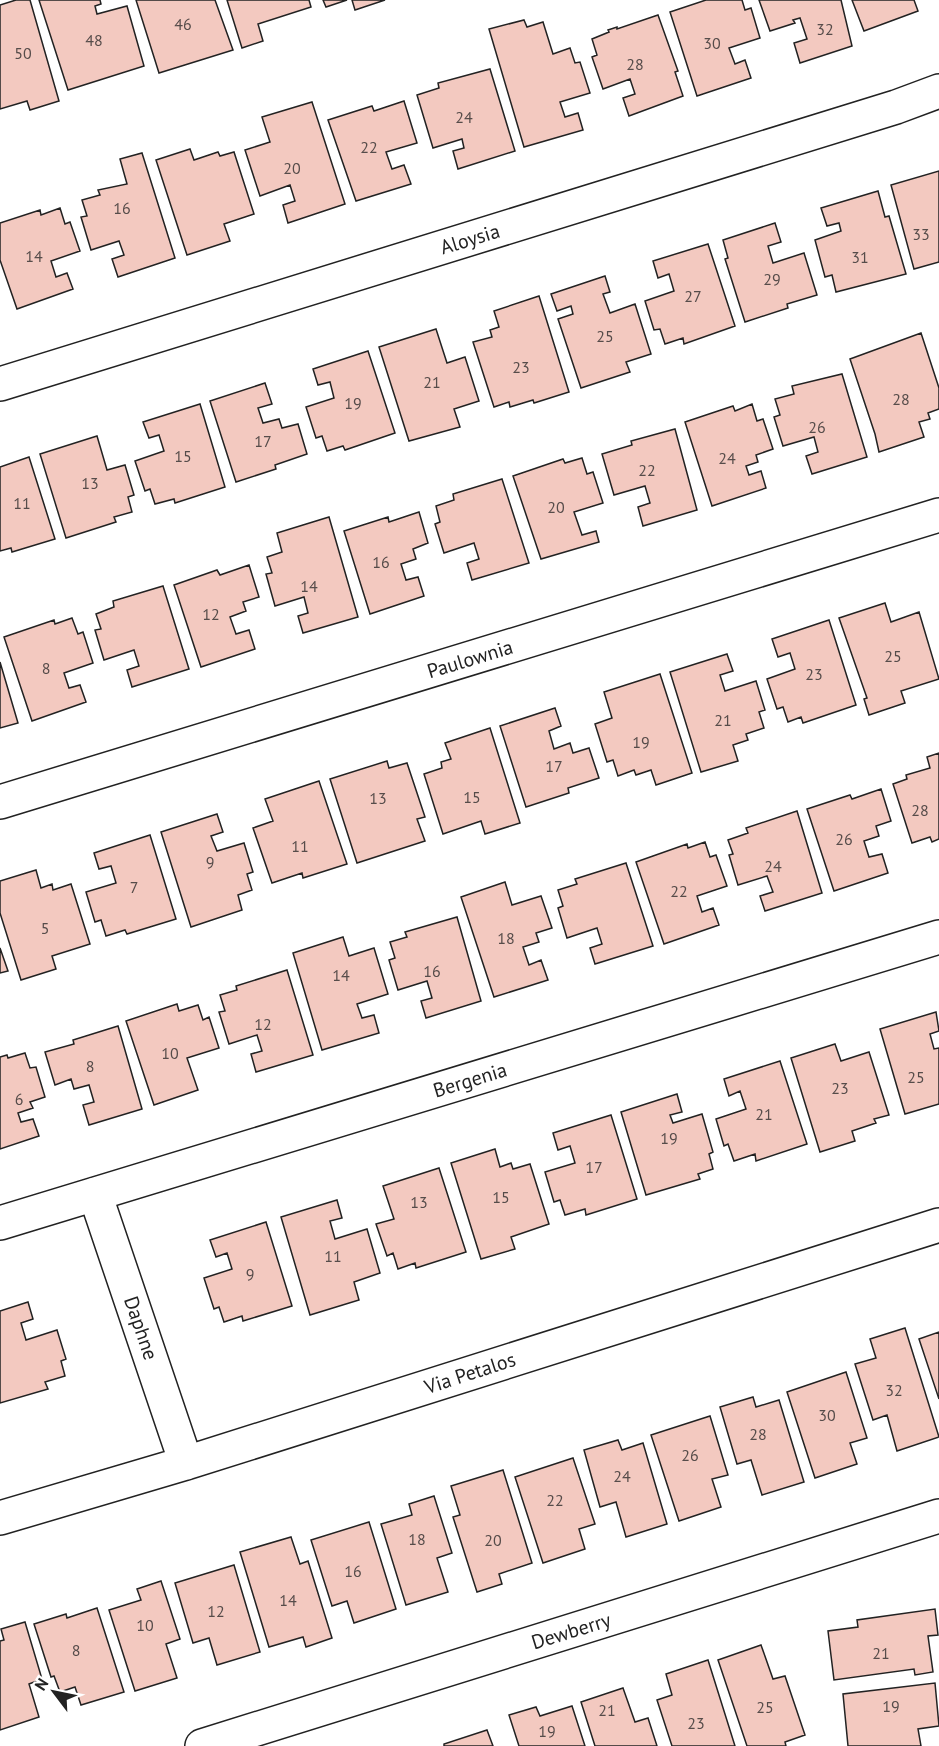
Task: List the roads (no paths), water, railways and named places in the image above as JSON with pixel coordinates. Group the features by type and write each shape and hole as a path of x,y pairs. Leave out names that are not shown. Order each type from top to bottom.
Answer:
{"street":[{"name":"Aloysia","path":"0,384 884,111 939,91"},
{"name":"Paulownia","path":"0,802 939,515"},
{"name":"Bergenia","path":"0,1223 939,937"},
{"name":"Daphne","path":"95,1194 186,1462"},
{"name":"Via Petalos","path":"0,1518 186,1462 939,1225"},
{"name":"Dewberry","path":"202,1746 939,1516"}]}
